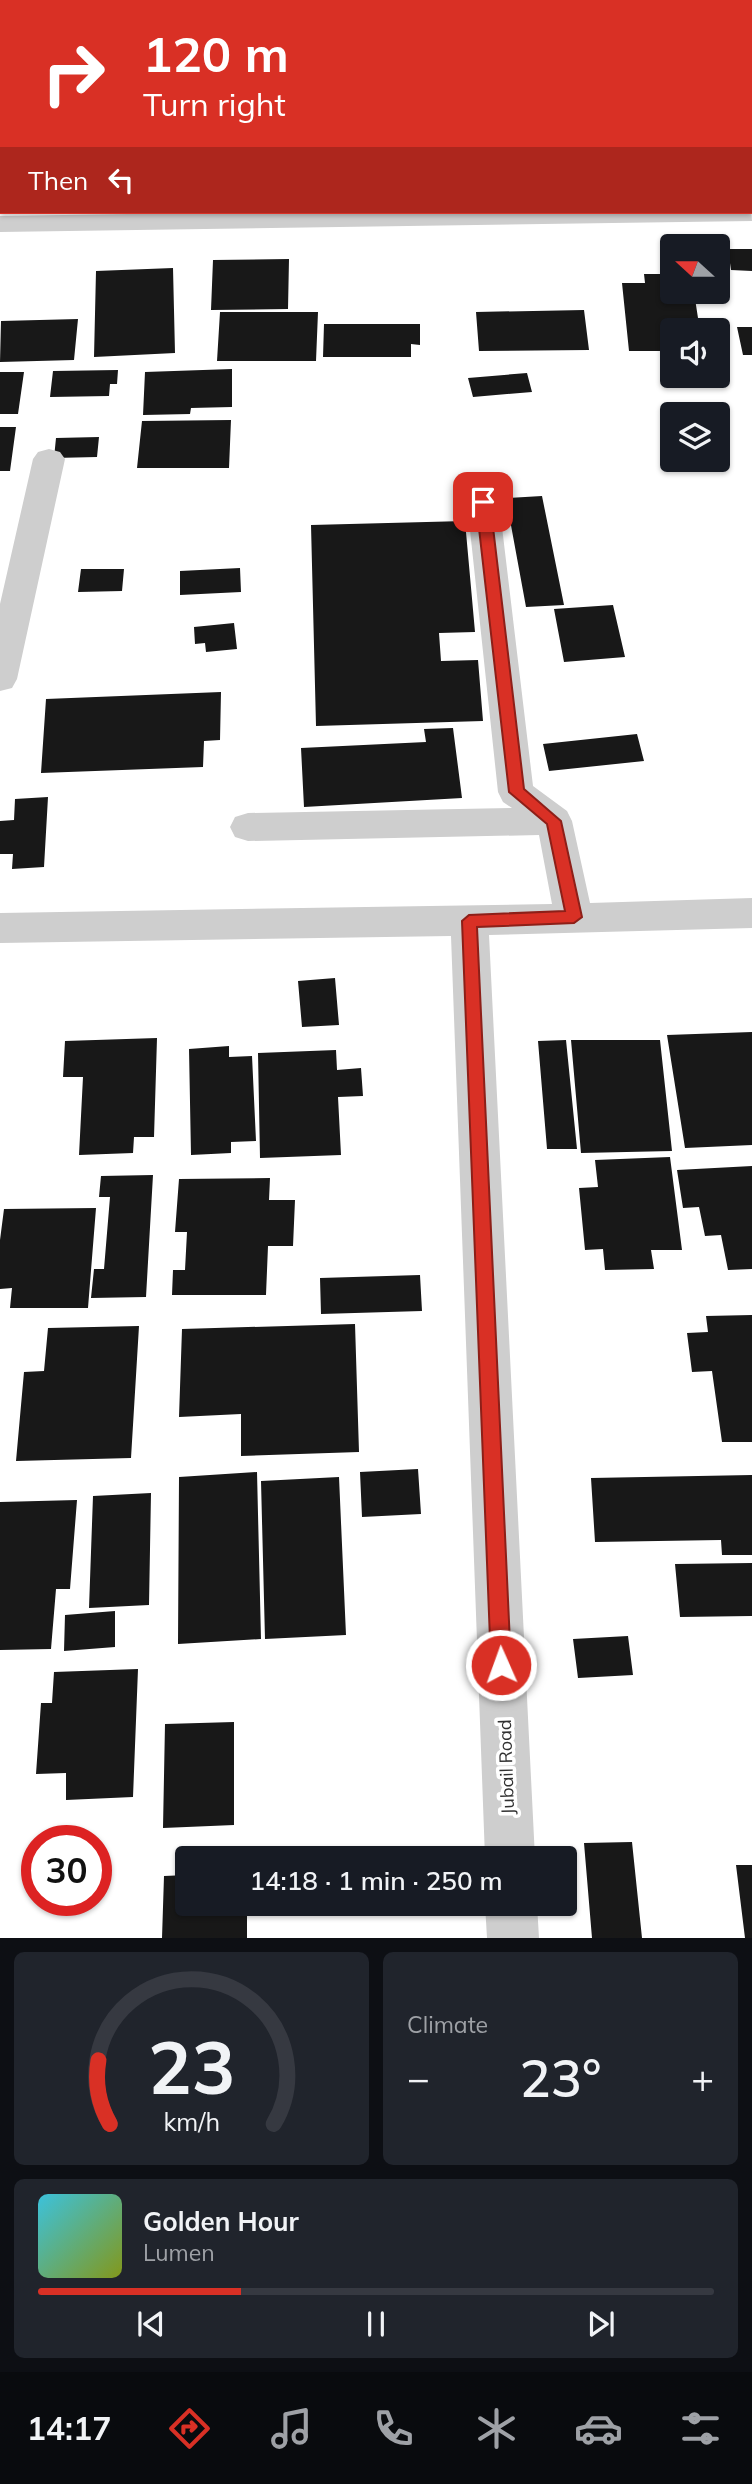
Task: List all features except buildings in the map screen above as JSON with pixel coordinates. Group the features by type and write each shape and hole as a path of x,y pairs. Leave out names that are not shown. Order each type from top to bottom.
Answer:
{"street":[{"path":"0,224 624,214"},
{"path":"0,679 49,459"},
{"path":"483,502 516,792 554,821 574,917"},
{"path":"248,827 554,821"},
{"path":"0,928 469,921 752,913"},
{"name":"Jubail Road","path":"469,921 508,1846"},
{"path":"512,1916 513,1938"}],"route":[{"path":"483,502 516,792 554,821 574,917 469,921 501,1665"}]}
